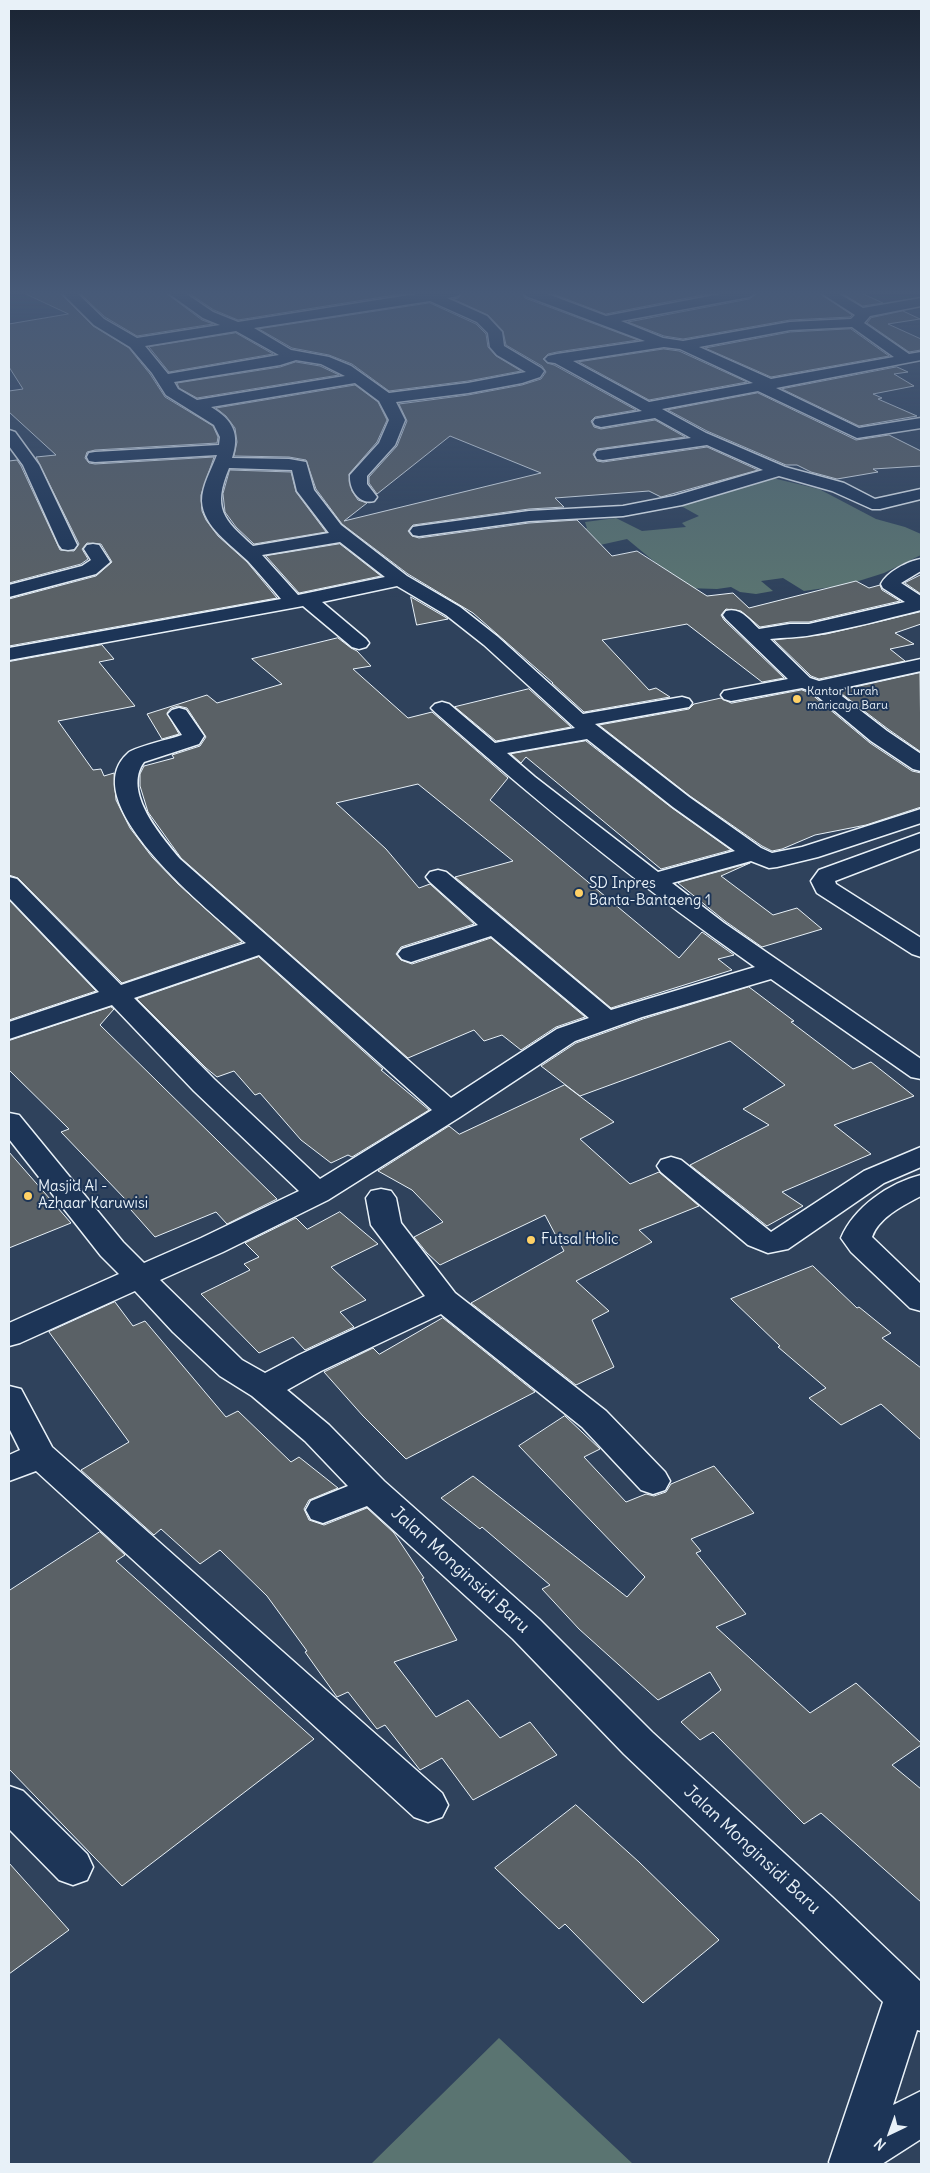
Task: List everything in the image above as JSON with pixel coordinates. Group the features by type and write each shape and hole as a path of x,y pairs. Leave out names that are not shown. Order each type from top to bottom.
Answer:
{"street":[{"path":"177,394 216,419 226,430 229,437 213,487 211,503 213,512 233,538 300,601 359,643"},
{"path":"196,405 260,394"},
{"path":"368,497 358,486 358,475 386,445 397,420 386,398 381,394"},
{"path":"386,398 415,394"},
{"path":"624,394 708,440 779,471 838,487 872,504 880,504 921,494"},
{"path":"601,422 722,394"},
{"path":"782,394 857,433 921,423"},
{"path":"216,419 234,416"},
{"path":"9,435 31,465 68,545"},
{"path":"603,455 708,440"},
{"path":"95,457 224,456 300,466 306,491 342,536 400,580 426,597 453,611 491,640 550,692 584,726 681,802 753,853 769,861 810,852 921,816"},
{"path":"419,531 529,516 623,511 676,500 779,471"},
{"path":"249,552 342,536"},
{"path":"9,591 89,570 101,562 93,549"},
{"path":"921,564 892,580 890,584 921,604"},
{"path":"9,654 300,601 400,580"},
{"path":"754,636 790,630 809,630 851,622 921,604"},
{"path":"733,615 754,636 810,684 921,764"},
{"path":"731,695 921,665"},
{"path":"490,750 682,703"},
{"path":"442,708 527,782 654,881 774,970 921,1071"},
{"path":"179,714 193,736 180,744 136,756 130,762 125,773 130,801 146,829 172,864 450,1111"},
{"path":"921,840 827,875 823,881 826,888 921,949"},
{"path":"654,881 753,853"},
{"path":"438,877 607,1020"},
{"path":"9,884 204,1086 318,1193"},
{"path":"411,954 495,927"},
{"path":"9,1031 264,945"},
{"path":"9,1335 242,1232 318,1193 566,1036 607,1020 774,970"},
{"name":"Jalan Monginsidi Baru","path":"9,1121 112,1248 138,1277 231,1368 264,1388 317,1433 372,1490 526,1629 638,1743 913,2004"},
{"path":"671,1166 759,1238 768,1243 777,1242 874,1177 921,1156"},
{"path":"921,1184 890,1202 858,1230 856,1238 862,1246 921,1301"},
{"path":"381,1198 386,1225 444,1300 594,1419 654,1481"},
{"path":"264,1388 310,1363 444,1300"},
{"path":"9,1397 24,1462 428,1805"},
{"path":"323,1510 372,1490"},
{"path":"9,1803 73,1867"},
{"path":"853,2160 913,2004"},
{"path":"853,2160 921,2113"}],"green space":[{"path":"764,476 819,489 876,519 905,527 921,534 921,555 884,573 846,585 804,591 783,578 761,581 773,591 756,594 740,592 731,587 717,589 686,588 627,539 600,545 581,530 587,528 585,522 616,518 642,531 686,527 682,523 699,516 674,502"},
{"path":"499,2038 633,2164 371,2164"}],"building":[{"path":"9,394 163,394 213,426 218,437 217,443 95,450 87,452 85,458 89,463 95,464 214,457 201,495 202,511 206,520 218,536 247,562 277,598 9,646 9,599 96,576 112,562 101,544 87,543 82,549 88,559 81,564 9,583 9,461 17,460 21,466 60,550 74,551 79,544 36,457 56,455 9,412"},
{"path":"191,394 219,394 197,398"},
{"path":"298,394 368,394 378,402 387,420 377,442 349,474 352,491 358,500 367,503 344,521 541,473 450,436 377,494 369,483 369,477 397,446 407,421 399,404 468,395 608,394 636,410 595,417 591,421 594,427 601,429 655,420 685,437 597,449 593,454 597,461 603,462 707,447 758,470 661,497 649,491 555,498 564,507 529,509 413,525 408,531 412,536 419,538 529,523 577,520 612,556 637,551 707,596 733,593 749,608 856,581 869,588 880,585 882,590 900,601 809,622 790,622 760,627 741,611 726,609 721,615 724,620 784,678 762,682 687,624 602,640 649,690 656,688 670,697 584,712 473,613 408,574 342,524 316,489 306,460 289,457 234,456 237,442 235,428 226,416 216,408"},
{"path":"639,394 679,394 649,400"},
{"path":"751,394 761,394 856,440 889,435 921,451 921,466 873,469 878,472 837,479 811,472 797,465 786,465 707,431 668,410"},
{"path":"793,394 874,394 882,398 878,399 917,416 859,426"},
{"path":"230,470 291,472 296,492 326,532 254,544 236,527 225,512 223,494"},
{"path":"340,544 381,576 299,593 266,556"},
{"path":"921,575 921,594 905,583"},
{"path":"411,597 445,617 448,619 417,625"},
{"path":"921,612 921,624 895,633 914,644 890,649 905,661 819,679 811,676 774,640 826,634"},
{"path":"338,638 357,651 371,666 353,669 408,718 432,712 508,778 490,800 679,958 702,932 734,955 718,959 732,970 611,1008 455,877 513,861 418,784 336,803 386,849 419,888 430,884 474,924 401,947 396,954 401,960 412,964 491,938 585,1017 556,1027 521,1050 502,1035 484,1041 474,1030 408,1058 181,858 148,812 140,786 140,774 144,766 174,758 172,755 200,746 206,737 187,708 178,706 171,708 167,713 179,734 162,739 147,714 207,695 217,703 282,684 252,659"},
{"path":"102,645 114,659 99,662 135,706 58,721 93,770 101,769 104,776 114,773 116,800 130,828 152,857 178,884 242,942 122,983 18,878 9,875 9,662"},
{"path":"920,673 921,752 838,691"},
{"path":"529,689 571,727 496,741 455,707"},
{"path":"802,690 810,693 870,743 912,771 921,773 921,807 866,825 815,835 782,849 772,851 690,796 599,725 689,709 694,704 721,698 731,703"},
{"path":"586,741 672,808 731,850 661,869 526,757 521,763 511,754"},
{"path":"750,863 721,876 773,915 797,908 822,929 762,947 725,921 678,883"},
{"path":"9,900 96,991 9,1020"},
{"path":"259,957 383,1069 381,1070 429,1110 352,1157 348,1155 331,1163 301,1140 260,1093 255,1095 234,1071 217,1077 206,1068 137,999"},
{"path":"749,987 853,1069 871,1062 914,1096 834,1125 871,1154 782,1192 803,1206 767,1226 690,1165 769,1125 743,1109 785,1085 730,1041 580,1096 541,1066 576,1043 643,1019"},
{"path":"111,1007 114,1009 100,1025 277,1199 227,1224 216,1212 155,1237 123,1201 126,1200 61,1132 69,1129 9,1070 9,1041"},
{"path":"565,1085 614,1122 580,1139 630,1184 659,1172 699,1206 639,1230 652,1242 576,1281 609,1311 592,1320 614,1367 576,1385 471,1303 564,1251 545,1215 440,1265 414,1237 443,1222 412,1190 378,1171 449,1126 459,1134"},
{"name":"Masjid Al - Azhaar Karuwisi","path":"9,1152 71,1223 9,1248"},
{"path":"340,1212 378,1244 331,1267 366,1300 340,1312 354,1327 305,1350 293,1337 259,1353 201,1294 250,1270 244,1264 259,1257 245,1243 296,1218 307,1229"},
{"path":"813,1266 857,1308 859,1307 891,1333 882,1338 921,1368 921,1440 881,1404 841,1425 809,1398 826,1388 778,1347 780,1346 731,1299"},
{"path":"115,1302 133,1326 145,1321 226,1417 238,1411 291,1462 299,1457 338,1488 309,1500 304,1509 309,1520 324,1525 367,1508 394,1533 424,1578 422,1579 457,1640 394,1662 436,1717 468,1700 500,1738 530,1722 557,1755 473,1800 442,1758 420,1770 385,1725 377,1729 348,1692 337,1697 305,1652 307,1651 267,1596 220,1550 200,1564 161,1529 154,1535 81,1470 129,1442 49,1332"},
{"path":"443,1318 535,1392 406,1459 363,1416 324,1372 373,1348 379,1354"},
{"path":"565,1416 600,1449 584,1457 626,1502 646,1494 654,1496 666,1492 671,1484 714,1466 754,1513 691,1539 701,1551 696,1553 746,1614 716,1627 810,1713 856,1683 921,1743 921,1745 892,1765 921,1789 921,1902 821,1813 804,1824 713,1732 700,1740 681,1722 721,1690 710,1672 658,1700 579,1629 542,1589 550,1585 482,1527 480,1529 441,1498 473,1476 627,1597 645,1577 519,1446"},
{"path":"100,1532 125,1555 116,1561 314,1739 122,1886 9,1769 9,1591"},
{"path":"576,1805 639,1862 719,1940 643,2003 565,1924 559,1929 495,1868"},
{"path":"9,1863 69,1930 9,1974"}],"place":[{"name":"Kantor Lurah maricaya Baru","path":"797,699"},
{"name":"SD Inpres Banta-Bantaeng 1","path":"579,893"},
{"name":"Masjid Al - Azhaar Karuwisi","path":"28,1196"},
{"name":"Futsal Holic","path":"531,1240"}]}
